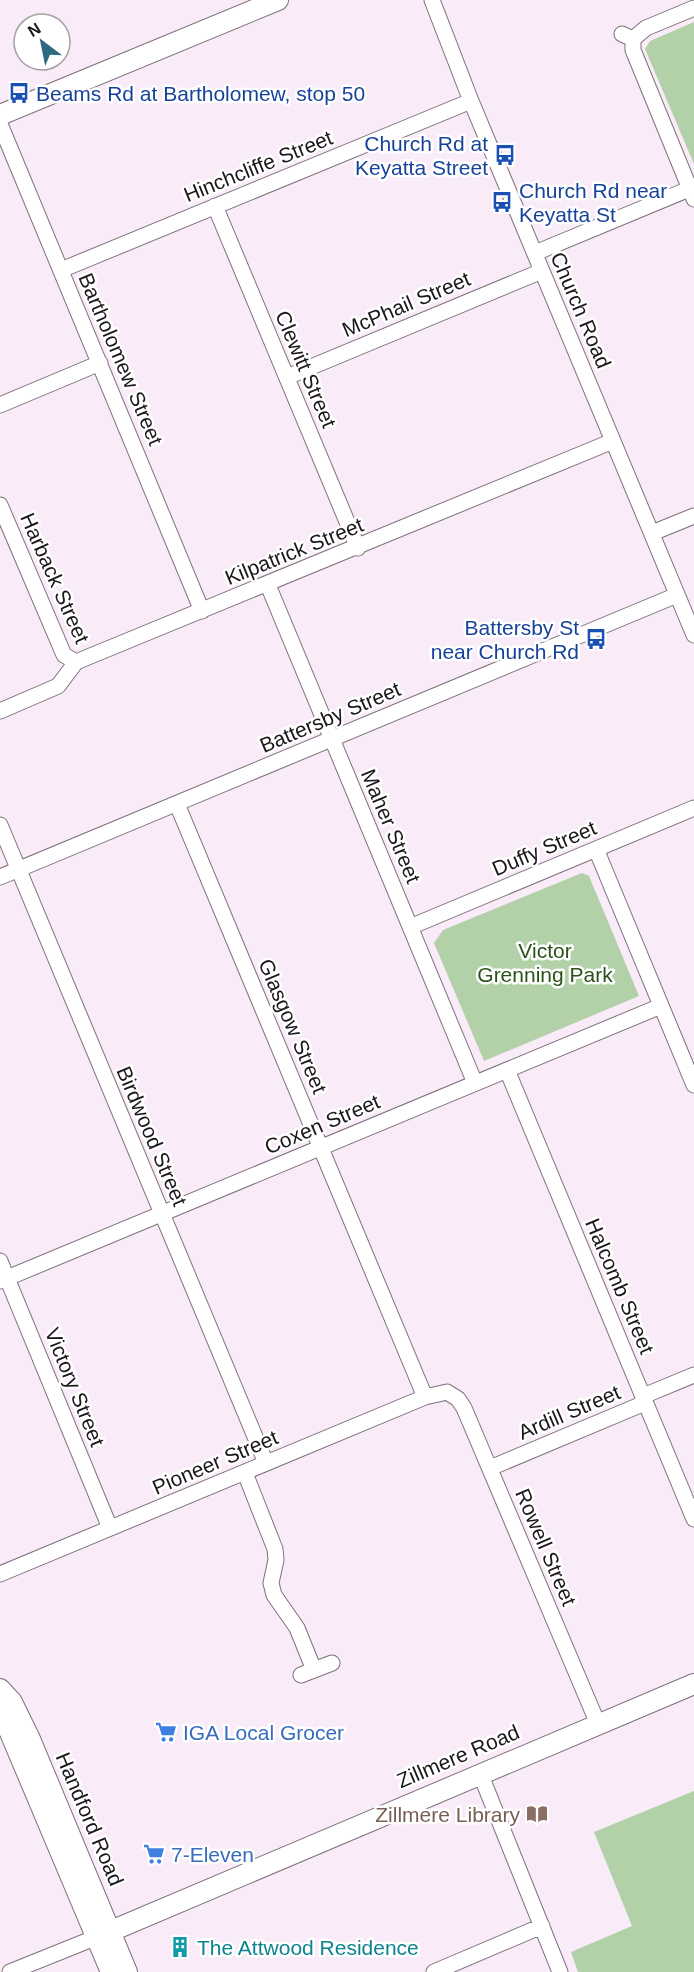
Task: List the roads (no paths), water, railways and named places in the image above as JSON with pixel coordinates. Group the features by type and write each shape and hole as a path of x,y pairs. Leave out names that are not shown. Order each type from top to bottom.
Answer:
{"main road":[{"path":"0,115 278,0"},
{"name":"Zillmere Road","path":"104,1934 694,1684"},
{"name":"Handford Road","path":"0,1689 12,1702 11,1730"},
{"name":"Handford Road","path":"0,1709 104,1934 127,1972"},
{"name":"Handford Road","path":"104,1934 111,1972"}],"street":[{"name":"Church Road","path":"432,0 471,101 694,635"},
{"path":"535,254 693,192 627,36 694,8"},
{"name":"Hinchcliffe Street","path":"61,270 471,101"},
{"name":"Bartholomew Street","path":"0,124 202,611"},
{"name":"Clewitt Street","path":"215,206 358,548"},
{"name":"McPhail Street","path":"287,376 542,271"},
{"path":"0,405 100,363"},
{"name":"Kilpatrick Street","path":"76,662 358,548 613,441"},
{"name":"Harback Street","path":"0,505 64,655 76,662"},
{"path":"652,533 694,516"},
{"name":"Maher Street","path":"268,585 475,1083"},
{"name":"Battersby Street","path":"0,878 677,595"},
{"path":"0,711 58,686 76,662"},
{"name":"Glasgow Street","path":"177,804 425,1397"},
{"name":"Duffy Street","path":"410,927 694,808"},
{"name":"Birdwood Street","path":"0,825 267,1463"},
{"path":"596,849 694,1085"},
{"name":"Coxen Street","path":"4,1279 661,1006"},
{"name":"Halcomb Street","path":"507,1070 694,1519"},
{"name":"Victory Street","path":"0,1261 4,1279 111,1528"},
{"name":"Ardill Street","path":"490,1468 640,1405 648,1394 694,1375"},
{"name":"Pioneer Street","path":"0,1574 425,1397 447,1392"},
{"name":"Rowell Street","path":"447,1392 461,1402 598,1724"},
{"path":"245,1473 275,1549 276,1560 271,1583 274,1595 297,1629 308,1672 332,1662"},
{"path":"480,1773 560,1972"},
{"path":"434,1972 542,1926"},
{"name":"Zillmere Road","path":"10,1972 104,1934"}],"place":[{"name":"Beams Rd at Bartholomew, stop 50","path":"19,93"},
{"name":"Church Rd at Keyatta Street","path":"505,155"},
{"name":"Church Rd near Keyatta St","path":"502,202"},
{"name":"Battersby St near Church Rd","path":"596,639"},
{"name":"IGA Local Grocer","path":"166,1732"},
{"name":"Zillmere Library","path":"537,1814"},
{"name":"7-Eleven","path":"154,1854"},
{"name":"The Attwood Residence","path":"180,1947"}],"park label":[{"name":"Victor Grenning Park","path":"545,962"}]}
